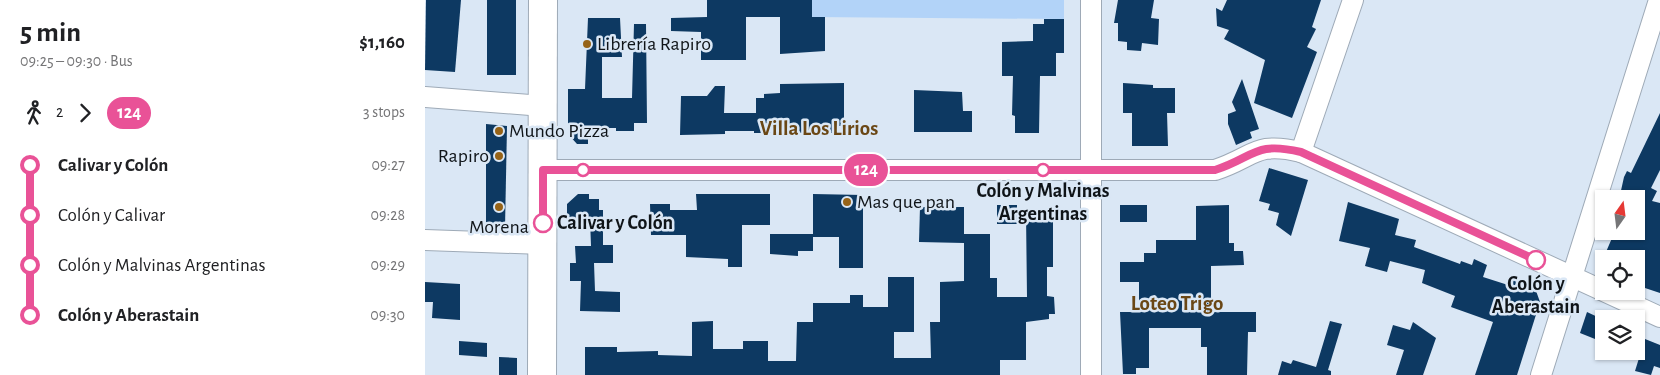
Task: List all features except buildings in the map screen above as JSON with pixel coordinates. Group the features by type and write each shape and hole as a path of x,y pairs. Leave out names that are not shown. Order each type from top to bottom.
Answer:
{"main road":[{"path":"542,375 543,0"}],"street":[{"path":"1091,0 1091,375"},
{"path":"1301,152 1353,0"},
{"path":"1541,375 1658,1"},
{"path":"425,97 543,106"},
{"path":"543,170 1215,170 1228,166 1260,149 1277,147 1301,152 1660,317"},
{"path":"425,240 543,244"}],"shaded area":[{"path":"812,0 1064,0 1064,19 812,17"}],"bus line":[{"name":"124","path":"543,223 543,170 1215,170 1228,166 1260,149 1277,147 1301,152 1536,260"}],"place":[{"name":"Librería Rapiro","path":"587,44"},
{"name":"Mundo Pizza","path":"499,131"},
{"name":"Rapiro","path":"499,156"},
{"name":"Colón y Malvinas Argentinas","path":"1043,170"},
{"name":"Mas que pan","path":"847,202"},
{"name":"Morena","path":"499,207"},
{"name":"Calivar y Colón","path":"543,223"},
{"name":"Colón y Aberastain","path":"1536,260"}],"district":[{"name":"Villa Los Lirios","path":"819,128"},
{"name":"Loteo Trigo","path":"1177,303"}]}
